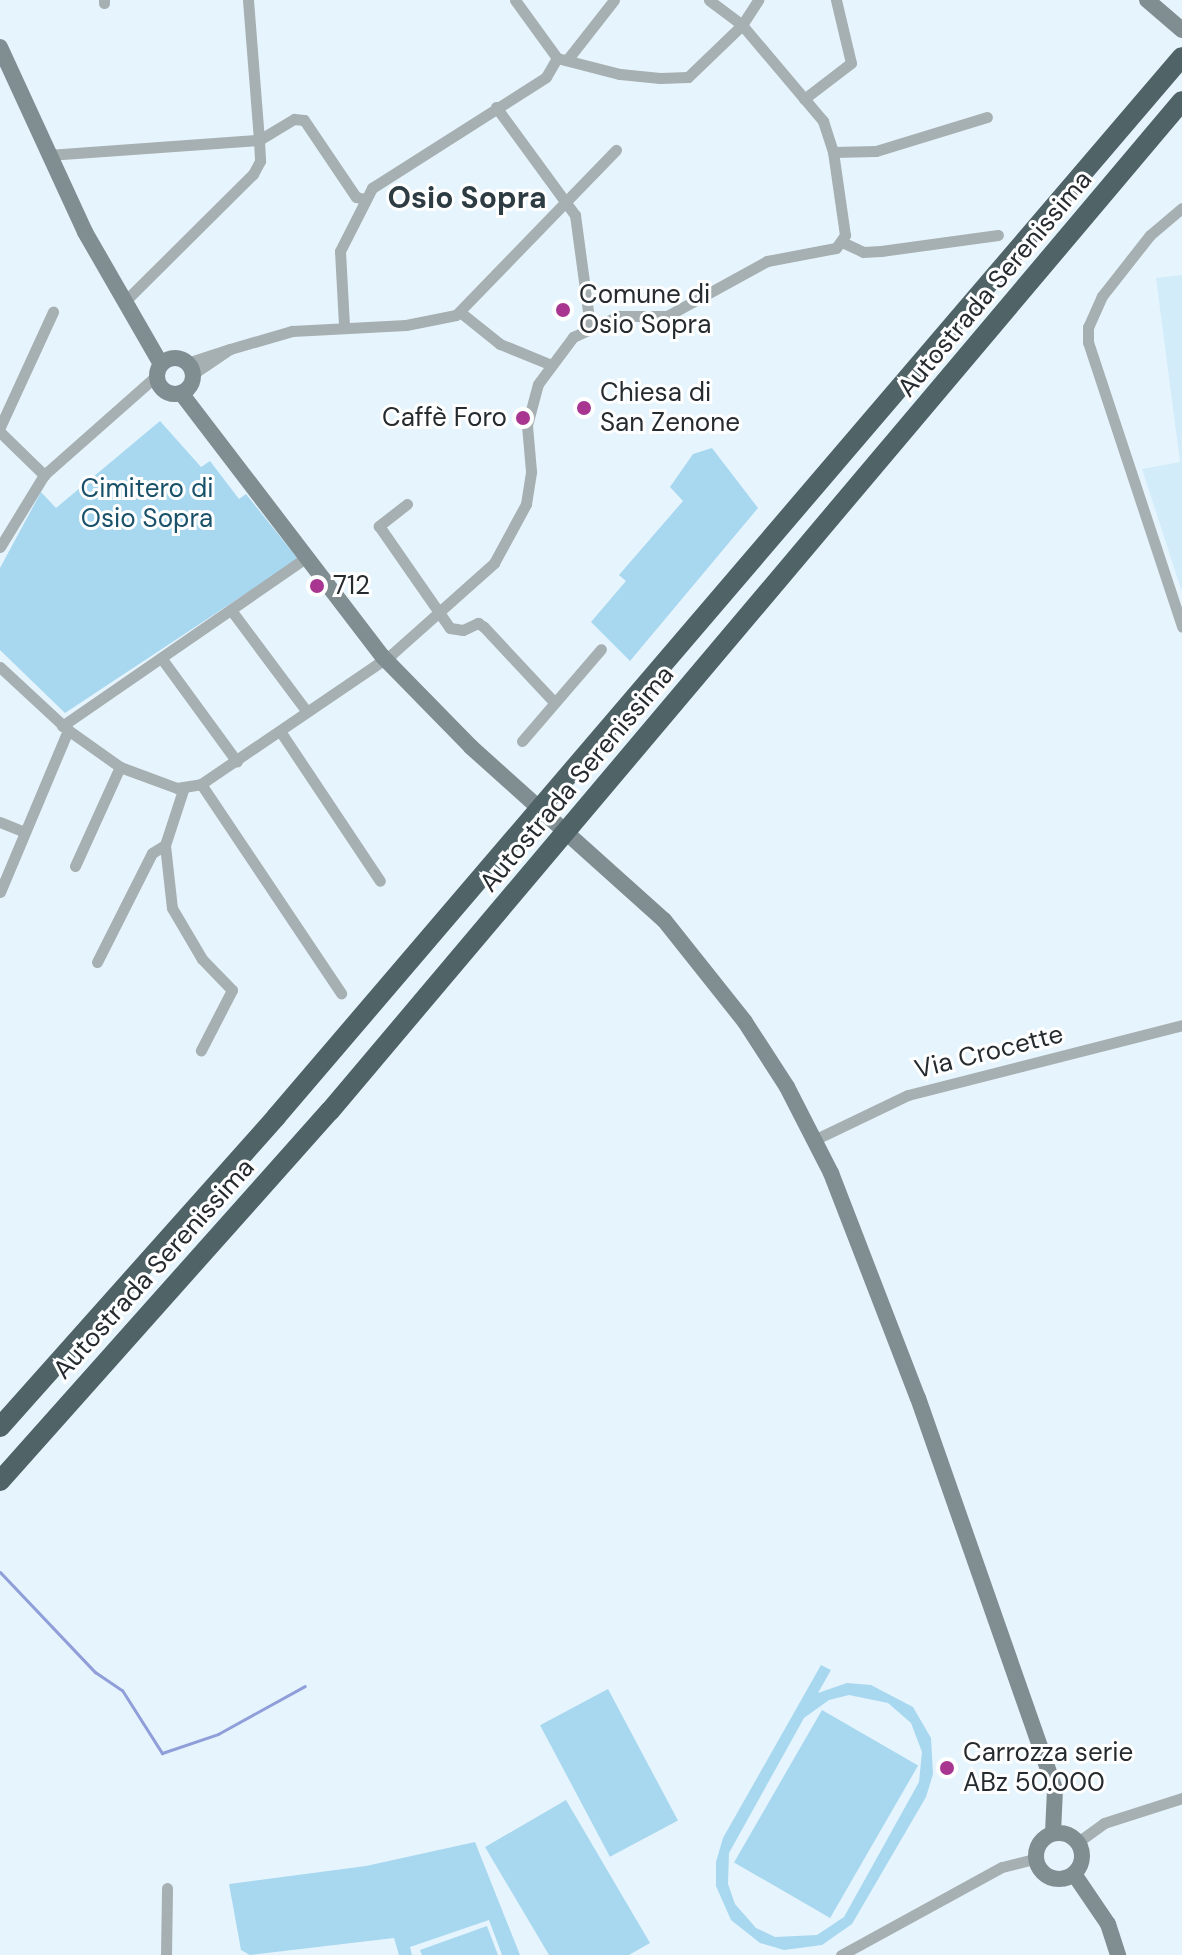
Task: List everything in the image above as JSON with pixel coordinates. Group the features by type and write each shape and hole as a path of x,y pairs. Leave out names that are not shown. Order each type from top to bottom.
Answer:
{"highway":[{"name":"Autostrada Serenissima","path":"0,1427 286,1105 1182,57"},
{"name":"Autostrada Serenissima","path":"0,1481 330,1111 1182,101"}],"street":[{"path":"124,302 253,174 260,161 248,0"},
{"path":"515,0 562,59 620,74 688,77 742,25 758,0"},
{"path":"344,325 340,251 364,199 380,181 546,77 614,0"},
{"path":"709,0 742,25 823,121 833,152 842,242"},
{"path":"804,99 851,63 836,0"},
{"path":"1147,0 1182,30"},
{"path":"0,47 48,155 124,302 155,348 158,374"},
{"path":"496,107 566,200 578,226 590,326"},
{"path":"833,152 876,151 987,117"},
{"path":"48,155 259,140 294,119 304,120 356,197 364,199"},
{"path":"158,374 187,379 230,349 262,337 344,325 406,325 460,312 616,150"},
{"path":"1182,208 1150,235 1102,296 1088,327 1088,342 1182,627"},
{"path":"842,242 863,252 998,235"},
{"path":"0,667 65,728 120,767 152,783 184,787 201,784 237,762 441,615 475,585 513,533 526,504 531,471 527,425 538,384 549,364 590,326 619,316 655,319 679,312 767,261 826,251 842,242"},
{"path":"44,475 0,429 53,312"},
{"path":"460,312 500,344 549,364"},
{"path":"158,374 187,379"},
{"path":"0,547 44,475 158,374"},
{"path":"187,379 196,408 383,657 517,788 585,844 664,920 712,978 779,1074 814,1140 918,1398 1055,1789 1053,1833"},
{"path":"407,504 379,526 441,615 456,631 478,623 484,627 554,702"},
{"path":"0,892 65,728 307,557"},
{"path":"231,610 307,712"},
{"path":"522,741 601,649"},
{"path":"162,659 237,762"},
{"path":"280,731 380,881"},
{"path":"75,866 120,767"},
{"path":"201,784 341,993"},
{"path":"184,787 165,845 172,908 202,959 232,990 201,1050"},
{"path":"0,822 22,831"},
{"path":"97,962 152,853 165,845"},
{"name":"Via Crocette","path":"814,1140 908,1095 1182,1025"},
{"path":"1078,1842 1104,1823 1182,1798"},
{"path":"1053,1833 1078,1842"},
{"path":"1035,1859 1042,1840 1053,1833"},
{"path":"1035,1859 1047,1876 1061,1879 1074,1874 1082,1855 1078,1842"},
{"path":"841,1955 1002,1867 1035,1859"},
{"path":"1074,1874 1108,1924 1118,1955"},
{"path":"166,1955 167,1888"}],"shaded area":[{"path":"1182,275 1182,592 1142,469 1180,462 1156,278"}],"green space":[{"name":"Cimitero di Osio Sopra","path":"160,421 201,467 210,461 239,499 246,494 298,559 65,713 0,650 0,568 41,492 56,508"},
{"path":"712,448 758,508 630,661 591,622 626,581 619,575 683,501 670,487 693,454"},
{"path":"821,1665 831,1670 818,1693 847,1683 871,1685 913,1707 931,1738 933,1774 926,1797 852,1924 822,1945 784,1950 760,1943 731,1920 716,1886 716,1862 723,1838","holes":["849,1695 888,1703 911,1723 922,1752 919,1782 844,1917 817,1935 775,1937 756,1928 735,1904 728,1884 729,1853 804,1718 829,1700"]},
{"path":"608,1689 678,1821 610,1857 540,1725"},
{"path":"822,1710 918,1766 830,1918 734,1862"},
{"path":"566,1800 650,1943 629,1955 549,1955 485,1847"},
{"path":"475,1842 520,1955 502,1955 489,1920 410,1947 412,1955 399,1955 394,1938 250,1955 241,1950 229,1884 366,1866"},
{"path":"487,1926 498,1955 422,1955 420,1950"}],"waterway":[{"path":"0,1572 95,1672 122,1690 162,1753 218,1734 305,1686"}],"place":[{"name":"Comune di Osio Sopra","path":"563,310"},
{"name":"Chiesa di San Zenone","path":"584,408"},
{"name":"Caffè Foro","path":"523,418"},
{"name":"712","path":"317,586"},
{"name":"Carrozza serie ABz 50.000","path":"947,1768"}],"district":[{"name":"Osio Sopra","path":"467,198"}]}
